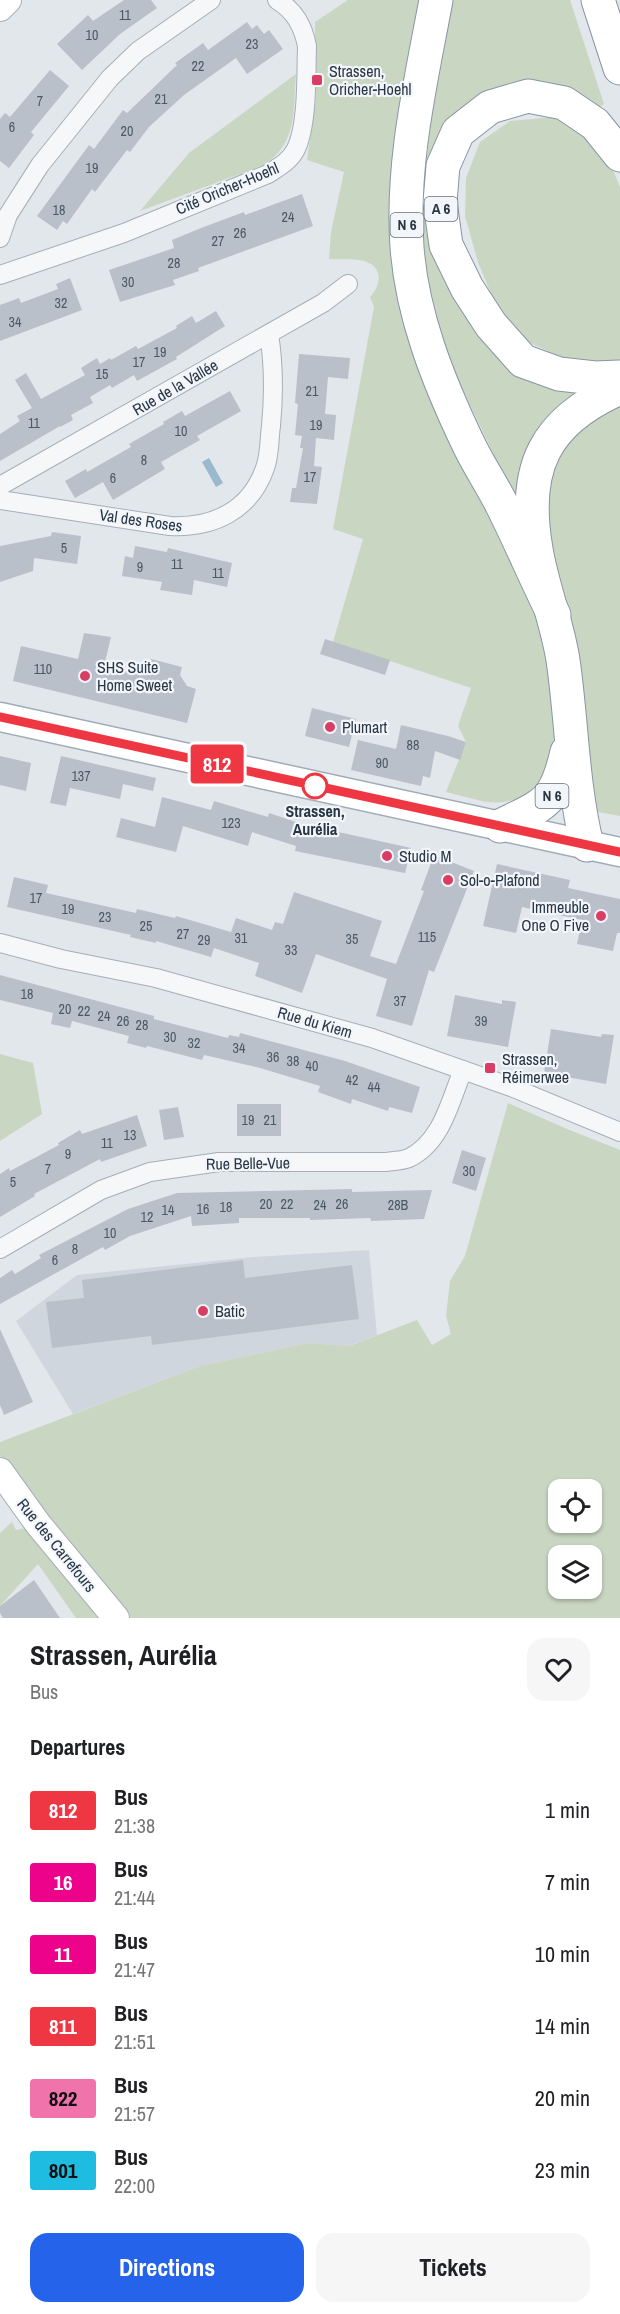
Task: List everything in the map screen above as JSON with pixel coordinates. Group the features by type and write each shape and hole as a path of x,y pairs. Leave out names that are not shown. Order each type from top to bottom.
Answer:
{"highway":[{"name":"N 6","path":"436,0 413,126 407,185 407,247 415,304 433,364 467,442 502,505 554,615"},
{"path":"598,0 620,68"},
{"name":"A 6","path":"620,155 595,124 564,103 528,96 490,107 458,132 443,166 440,202 446,245 467,288 491,325 523,361 559,374 595,378 620,377"},
{"name":"N 6","path":"587,845 578,808 570,738 569,700 554,615 536,550 531,505 534,478 543,451 558,428 579,409 620,388"},
{"name":"N 6","path":"500,826 538,807 551,797 562,776 570,738"}],"main road":[{"path":"0,8 8,0"},
{"path":"0,717 620,852"},
{"name":"Rue des Carrefours","path":"0,1472 38,1524 116,1618"}],"street":[{"path":"0,238 8,215 40,165 110,78 138,51 211,0"},
{"name":"Cité Oricher-Hoehl","path":"0,275 124,233 268,174 284,164 295,150 301,133 307,46 297,18 277,0"},
{"name":"Rue de la Vallée","path":"0,486 323,303 348,284"},
{"name":"Val des Roses","path":"0,500 171,526 192,527 214,522 231,513 248,498 259,482 266,465 274,368 269,333"},
{"name":"Rue du Kiem","path":"0,943 61,959 156,978 372,1038 463,1070 620,1132"},
{"name":"Rue Belle-Vue","path":"0,1249 101,1190 150,1172 219,1162 386,1162 407,1159 426,1147 440,1128 463,1070"}],"shaded area":[{"path":"369,1250 377,1335 348,1346 308,1343 200,1366 73,1414 16,1321 77,1275 253,1257"}],"green space":[{"path":"348,0 423,0 394,250 542,620 557,737 542,786 505,802 485,802 446,792 466,742 458,726 471,688 333,642 363,539 333,529 374,307 370,297 379,278 376,269 367,262 329,259 331,232 344,172 307,160 316,97 315,22"},
{"path":"448,0 570,0 604,104 595,111 568,93 452,128 447,283 487,346 523,374 591,392 525,496 514,498 449,360 428,301 422,219 435,63"},
{"path":"296,74 292,125 283,146 275,156 264,165 140,211 189,153"},
{"path":"555,117 601,142 620,187 620,362 572,362 528,342 503,323 478,262 465,216 466,178 480,142 510,121"},
{"path":"620,397 620,816 598,812 591,796 589,749 544,547 550,454"},
{"path":"0,1054 33,1063 42,1114 0,1141"},
{"path":"508,1103 620,1150 620,1618 128,1618 0,1456 0,1442 200,1366 308,1343 349,1346 417,1320 432,1345 451,1334 446,1316 450,1281 465,1256"},
{"path":"12,1522 16,1530 30,1527 103,1618 76,1618 38,1564 0,1606 0,1533"}],"water":[{"path":"209,458 223,483 216,487 202,462"}],"building":[{"path":"124,0 151,0 157,8 120,34 82,70 57,44 88,15 93,21"},
{"path":"247,22 252,29 257,25 264,34 269,30 283,49 247,74 236,58 184,95 149,127 130,152 127,150 95,192 92,189 67,224 63,221 57,230 37,216 89,145 94,149 123,110 127,113 177,65 175,63 203,43 208,50"},
{"path":"50,70 69,86 31,132 34,135 9,168 0,161 0,119 5,113 10,117"},
{"path":"302,194 313,226 198,268 199,271 173,280 175,285 120,302 109,270 174,248 172,240 201,228"},
{"path":"70,278 82,310 0,341 0,305 19,298 21,303 58,289 56,284"},
{"path":"216,311 225,326 176,357 177,359 137,381 134,375 90,397 93,403 71,415 73,420 0,461 0,434 20,421 17,416 32,408 15,380 26,373 41,399 85,375 81,368 97,358 100,364 110,358 111,360 136,346 138,349 177,328 176,326 192,316 196,323"},
{"path":"299,354 350,358 348,379 328,377 325,414 336,415 334,440 316,438 314,466 322,467 317,504 290,502 292,488 296,488 303,448 300,448 302,436 295,435"},
{"path":"230,391 241,411 197,436 200,440 161,462 165,469 113,500 103,482 75,498 65,481 86,469 87,472 131,447 129,444 182,411 185,416"},
{"path":"52,532 81,536 77,564 34,558 33,571 0,582 0,546 51,536"},
{"path":"135,546 167,552 168,548 232,563 227,587 194,580 192,595 160,590 162,582 122,576 125,556 133,558"},
{"path":"84,633 111,637 104,666 137,674 149,667 151,659 182,667 180,675 187,686 196,689 187,723 13,681 21,646 78,659"},
{"path":"325,639 390,660 385,675 320,654"},
{"name":"Plumart","path":"312,708 356,719 349,747 305,736"},
{"path":"401,725 466,742 460,760 435,751 430,778 423,776 421,786 351,770 358,740 396,749"},
{"path":"0,756 31,763 26,791 0,785"},
{"path":"61,756 156,778 153,791 123,784 120,799 70,788 66,806 50,803"},
{"path":"162,797 211,810 214,801 268,817 269,813 302,824 411,848 405,873 295,851 296,846 252,832 248,846 183,826 176,852 116,837 121,818 155,827"},
{"path":"434,855 474,871 434,972 429,970 412,1026 376,1016 387,979 316,954 302,993 255,976 259,963 214,948 211,957 156,941 156,943 130,937 131,935 7,907 14,877 48,885 46,893 136,913 137,909 175,918 176,916 231,932 236,918 272,930 275,922 283,924 294,892 382,921 370,956 396,964 424,891 421,890"},
{"path":"497,864 570,880 568,888 620,899 620,933 617,933 613,951 577,944 582,920 522,907 516,933 483,926"},
{"path":"0,975 228,1038 229,1035 239,1037 240,1033 345,1061 420,1087 412,1113 389,1107 388,1111 352,1099 351,1104 318,1092 320,1086 260,1068 204,1055 202,1060 147,1046 146,1048 127,1043 129,1036 72,1021 70,1028 51,1024 53,1013 0,1000"},
{"path":"455,995 502,1004 502,1000 516,1002 508,1047 447,1036"},
{"path":"551,1029 601,1037 602,1034 614,1035 606,1084 544,1073"},
{"path":"237,1104 281,1104 281,1136 237,1136"},
{"path":"178,1107 184,1137 164,1140 159,1110"},
{"path":"137,1115 147,1146 101,1162 100,1159 34,1194 35,1196 0,1217 0,1174 59,1145 58,1143 80,1130 82,1134"},
{"path":"462,1150 486,1158 476,1191 452,1183"},
{"path":"352,1189 352,1192 432,1190 424,1219 371,1221 370,1218 310,1220 310,1218 239,1218 239,1223 192,1226 191,1216 130,1236 105,1250 103,1247 0,1304 0,1278 12,1270 15,1274 41,1258 39,1255 128,1209 177,1193"},
{"name":"Batic","path":"243,1260 245,1278 352,1265 359,1319 152,1345 151,1336 52,1348 46,1302 84,1298 82,1280"},
{"path":"0,1329 33,1402 4,1415 0,1405"},
{"path":"34,1580 60,1618 3,1618 0,1606"}],"bus line":[{"name":"812","path":"0,717 620,852"}],"place":[{"name":"Strassen, Oricher-Hoehl","path":"317,80"},
{"name":"SHS Suite Home Sweet","path":"85,676"},
{"name":"Plumart","path":"330,727"},
{"name":"Strassen, Aurélia","path":"315,786"},
{"name":"Studio M","path":"387,856"},
{"name":"Sol-o-Plafond","path":"448,880"},
{"name":"Immeuble One O Five","path":"601,916"},
{"name":"Strassen, Réimerwee","path":"490,1068"},
{"name":"Batic","path":"203,1311"}]}
